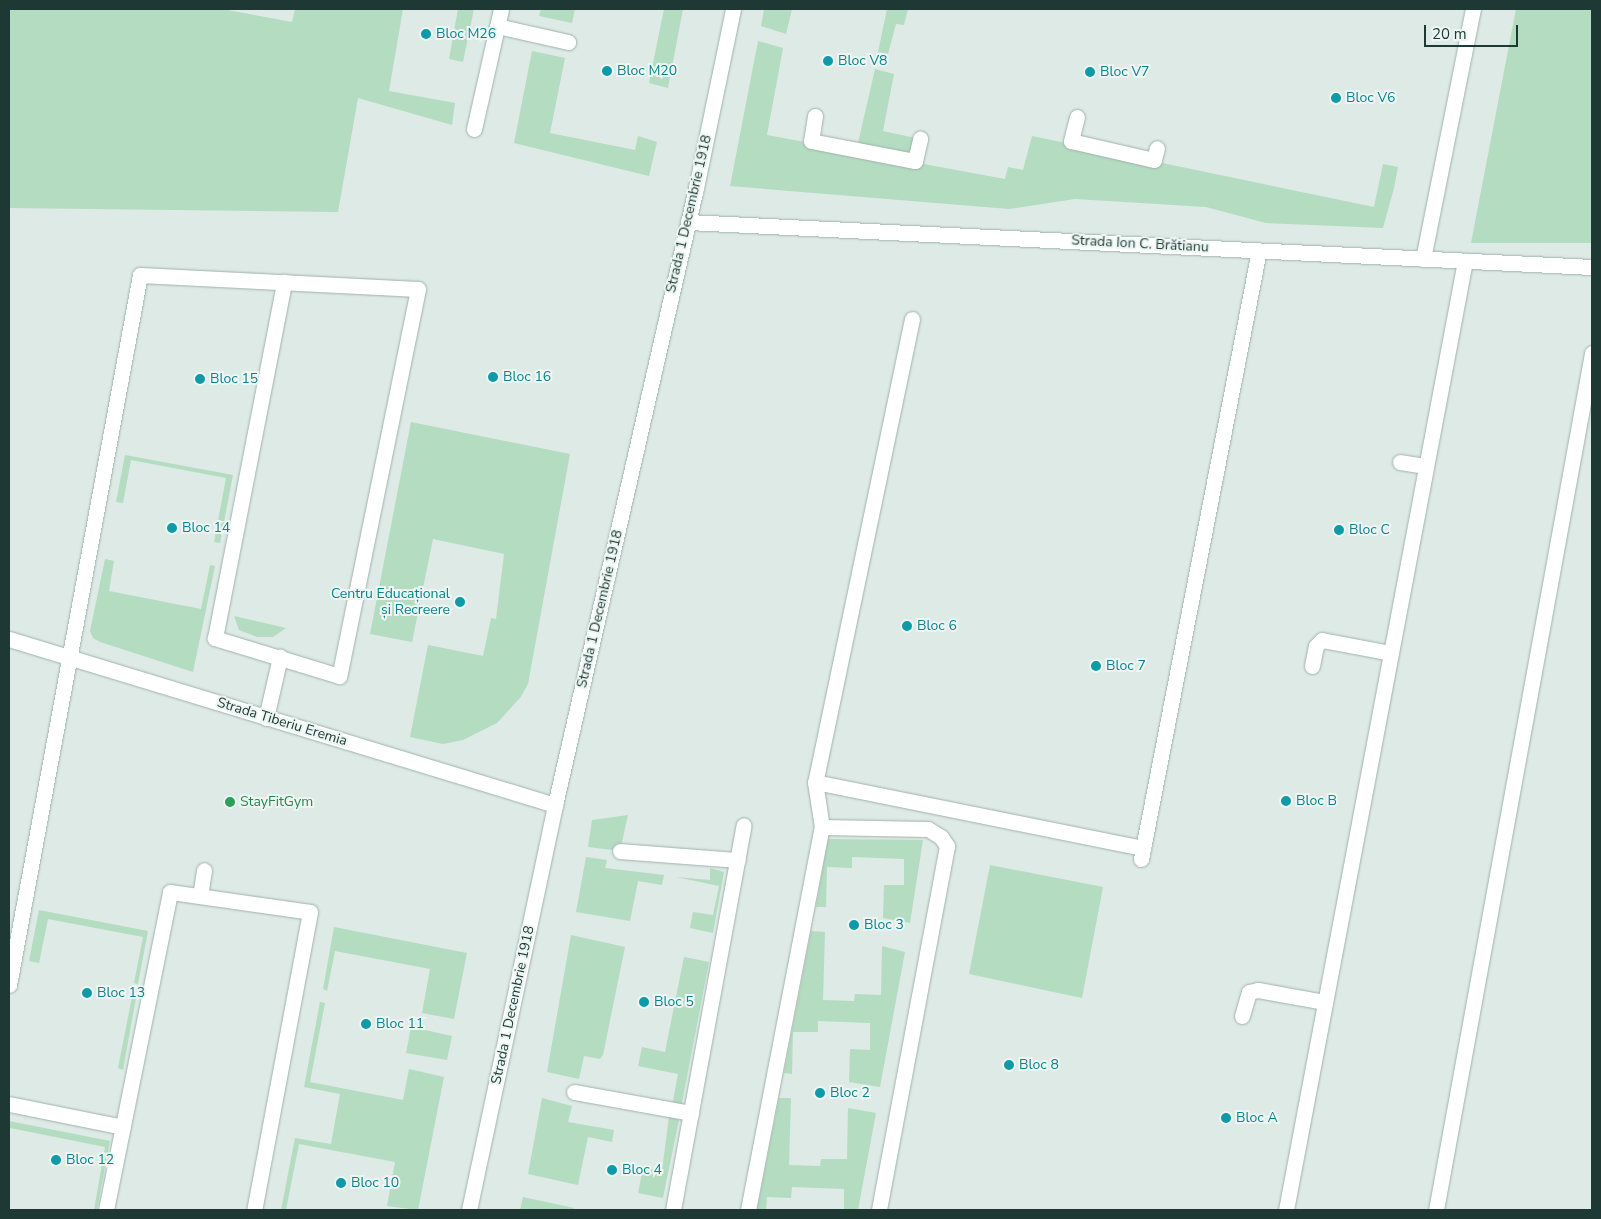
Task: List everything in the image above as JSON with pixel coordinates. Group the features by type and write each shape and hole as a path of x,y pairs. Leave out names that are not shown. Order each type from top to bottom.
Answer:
{"street":[{"path":"474,129 501,9"},
{"name":"Strada 1 Decembrie 1918","path":"469,1210 555,805 688,222 733,9"},
{"path":"1423,259 1473,9"},
{"path":"497,26 568,42"},
{"path":"816,116 811,141 915,161 920,139"},
{"path":"1077,117 1071,141 1154,160 1157,148"},
{"name":"Strada Ion C. Brătianu","path":"688,222 1592,267"},
{"path":"815,782 1142,853 1258,250"},
{"path":"1286,1210 1465,261"},
{"path":"9,985 140,275 284,282 418,289 339,676 215,638 284,282"},
{"path":"748,1210 822,827 815,782 912,319"},
{"path":"1436,1210 1592,353"},
{"path":"1400,462 1426,466"},
{"name":"Strada Tiberiu Eremia","path":"9,639 555,805"},
{"path":"1312,666 1316,646 1322,640 1391,652"},
{"path":"266,718 280,658"},
{"path":"673,1210 744,825"},
{"path":"822,827 928,829 941,837 947,846 879,1210"},
{"path":"620,851 738,860"},
{"path":"200,896 204,870"},
{"path":"106,1210 170,892 310,912 254,1210"},
{"path":"1242,1016 1250,992 1258,990 1325,1002"},
{"path":"574,1092 691,1112"},
{"path":"9,1104 122,1127"}],"green space":[{"path":"9,9 222,9 292,22 295,9 403,9 389,91 455,103 452,125 358,98 338,212 9,208"},
{"path":"458,9 474,9 463,62 449,59"},
{"path":"541,9 575,9 572,23 539,16"},
{"path":"664,9 683,9 668,88 649,83"},
{"path":"764,9 792,9 786,34 761,26"},
{"path":"887,9 908,9 904,25 896,24 888,54 878,52"},
{"path":"1516,9 1592,9 1592,243 1471,243"},
{"path":"758,41 783,48 767,135 1005,179 1008,167 1023,170 1032,136 1374,207 1383,164 1398,167 1394,188 1383,228 1266,223 1206,207 1075,199 1009,209 730,186"},
{"path":"532,51 565,58 550,133 635,150 638,136 657,142 649,176 514,143"},
{"path":"875,69 894,74 883,131 920,139 916,156 858,143"},
{"path":"411,422 570,454 528,684 520,698 497,723 463,740 443,744 410,737 428,645 483,656 491,618 496,619 504,554 433,539 412,642 370,634"},
{"path":"125,455 233,475 220,543 214,542 226,478 131,460 123,503 116,502"},
{"path":"105,559 114,561 109,591 201,609 210,565 215,566 193,672 100,642 93,638 90,631"},
{"path":"234,616 286,628 273,637 257,637 239,630"},
{"path":"628,815 620,851 588,847 592,820"},
{"path":"828,839 923,840 910,923 883,918 884,885 904,885 904,859 852,857 852,868 827,867 826,907 816,907"},
{"path":"586,857 607,860 605,868 664,875 662,885 638,881 630,921 576,912"},
{"path":"990,865 1103,887 1082,998 969,974"},
{"path":"710,868 724,872 713,933 690,928 693,912 713,915 719,886 676,877 710,880"},
{"path":"39,910 148,931 138,984 134,983 143,937 48,919 39,963 29,961"},
{"path":"334,927 467,953 454,1019 422,1013 430,969 335,951 327,991 323,989"},
{"path":"811,931 825,932 823,1000 854,1001 855,994 881,995 882,946 905,952 880,1087 849,1082 850,1049 870,1050 870,1023 818,1021 818,1032 793,1032 792,1074 784,1073"},
{"path":"571,935 625,947 603,1055 600,1059 584,1056 579,1079 547,1072"},
{"path":"684,957 709,962 681,1108 672,1106 678,1074 638,1066 642,1047 665,1052"},
{"path":"132,997 136,998 123,1070 118,1068"},
{"path":"320,1002 325,1003 310,1082 403,1100 409,1069 444,1077 418,1210 387,1206 395,1162 299,1144 286,1210 281,1210 295,1138 331,1144 340,1094 304,1087"},
{"path":"411,1027 452,1036 447,1060 406,1053"},
{"path":"542,1098 572,1106 568,1122 614,1130 612,1142 588,1137 578,1185 528,1174"},
{"path":"779,1098 791,1098 789,1165 820,1166 821,1159 847,1159 848,1108 876,1113 858,1210 844,1210 844,1189 792,1187 791,1198 767,1197 766,1210 757,1210"},
{"path":"669,1116 679,1120 663,1198 638,1193 643,1168 662,1171"},
{"path":"9,1121 110,1141 97,1210 94,1210 105,1147 10,1128 9,1134"},
{"path":"523,1197 574,1208 573,1210 520,1210"}],"place":[{"name":"Bloc M26","path":"426,34"},
{"name":"Bloc V8","path":"828,61"},
{"name":"Bloc M20","path":"607,71"},
{"name":"Bloc V7","path":"1090,72"},
{"name":"Bloc V6","path":"1336,98"},
{"name":"Bloc 16","path":"493,377"},
{"name":"Bloc 15","path":"200,379"},
{"name":"Bloc 14","path":"172,528"},
{"name":"Bloc C","path":"1339,530"},
{"name":"Centru Educațional și Recreere","path":"460,602"},
{"name":"Bloc 6","path":"907,626"},
{"name":"Bloc 7","path":"1096,666"},
{"name":"Bloc B","path":"1286,801"},
{"name":"StayFitGym","path":"230,802"},
{"name":"Bloc 3","path":"854,925"},
{"name":"Bloc 13","path":"87,993"},
{"name":"Bloc 5","path":"644,1002"},
{"name":"Bloc 11","path":"366,1024"},
{"name":"Bloc 8","path":"1009,1065"},
{"name":"Bloc 2","path":"820,1093"},
{"name":"Bloc A","path":"1226,1118"},
{"name":"Bloc 12","path":"56,1160"},
{"name":"Bloc 4","path":"612,1170"},
{"name":"Bloc 10","path":"341,1183"}]}
